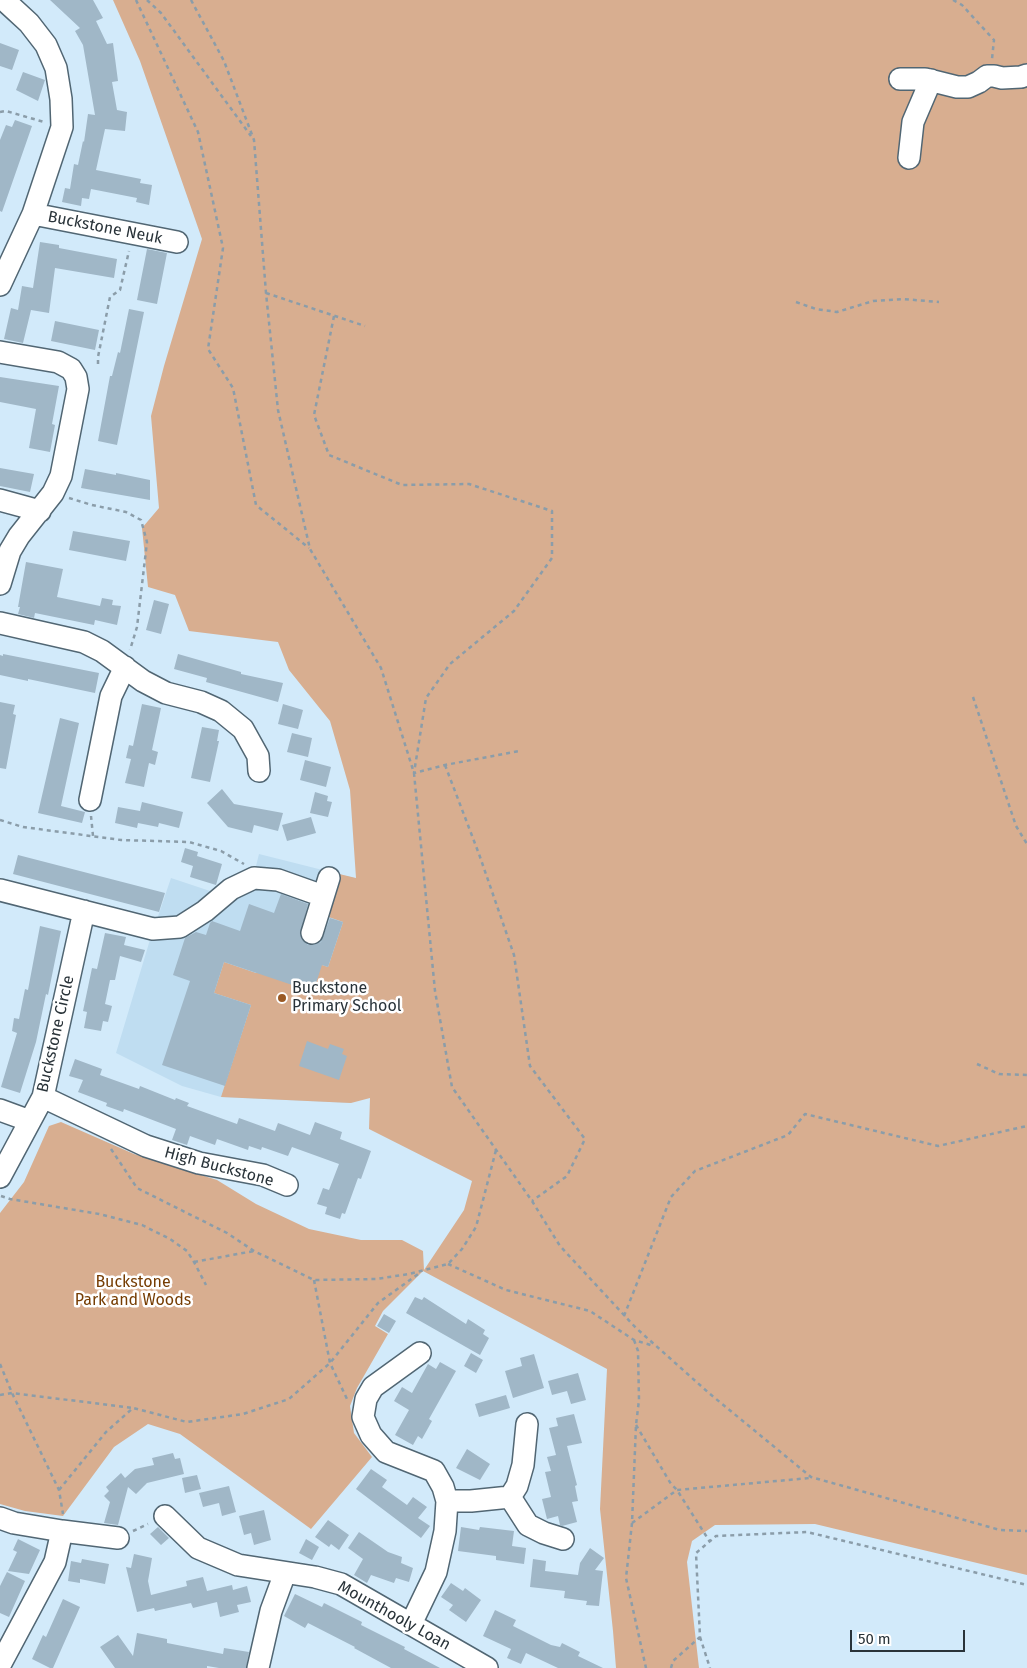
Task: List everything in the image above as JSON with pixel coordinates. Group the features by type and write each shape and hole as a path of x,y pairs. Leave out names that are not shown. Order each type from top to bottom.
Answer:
{"street":[{"path":"0,286 33,214 62,127 61,99 56,68 46,45 29,23 4,0"},
{"path":"900,79 931,80 957,87 968,87 987,76 1002,78 1027,75"},
{"path":"909,158 913,122 931,80"},
{"name":"Buckstone Neuk","path":"33,214 177,242"},
{"path":"0,352 58,362 71,369 76,377 78,389 61,476 53,494 19,536 10,551 0,584"},
{"path":"0,500 40,511"},
{"path":"0,623 84,642 102,651 143,681 166,693 201,702 221,711 242,729 258,756 259,771"},
{"path":"90,800 98,779 111,696 125,667"},
{"path":"0,890 153,929 180,927 206,911 231,889 254,878 326,887 312,933"},
{"name":"Buckstone Circle","path":"0,1177 43,1097 84,912"},
{"name":"High Buckstone","path":"43,1097 146,1146 199,1163 263,1175 290,1188"},
{"path":"0,1110 30,1121"},
{"path":"411,1624 436,1572 444,1531 447,1501 443,1486 434,1470 386,1452 371,1435 362,1417 366,1400 373,1387 420,1353"},
{"path":"510,1497 517,1486 523,1465 527,1424"},
{"path":"447,1501 471,1501 510,1497"},
{"path":"510,1497 528,1525 563,1539"},
{"name":"Mounthooly Loan","path":"165,1516 198,1548 238,1565 315,1577 341,1584 487,1668"},
{"path":"0,1518 62,1531 118,1538"},
{"path":"0,1665 55,1562 62,1531"},
{"path":"258,1668 271,1611 285,1573"}],"path":[{"path":"136,0 198,132 223,248 208,348 233,388 256,505 310,549"},
{"path":"147,0 161,13 254,140"},
{"path":"190,0 224,61 254,140 266,293 278,410 310,549 381,668 414,773 435,990 452,1086 532,1201 560,1246 624,1316 710,1394 811,1477"},
{"path":"953,0 962,5 994,40 991,65 994,76"},
{"path":"0,112 6,111 62,127"},
{"path":"98,364 110,297 120,290 132,234"},
{"path":"266,293 365,326"},
{"path":"796,302 816,310 838,312 873,301 903,299 938,302"},
{"path":"334,316 314,415 329,455 402,485 469,484 552,511 552,558 514,611 450,664 426,698 414,773"},
{"path":"53,494 126,512 141,520 146,542 137,627 125,667"},
{"path":"973,697 1016,826 1027,844"},
{"path":"414,773 519,751"},
{"path":"445,765 479,854 514,955 530,1066 585,1138 567,1176 532,1201"},
{"path":"0,820 23,827 120,840 189,842 221,851 255,870 254,878"},
{"path":"977,1064 999,1074 1027,1075"},
{"path":"624,1316 671,1197 695,1171 788,1135 805,1114 938,1146 1027,1126"},
{"path":"106,1142 137,1188 227,1233 254,1251 314,1280 376,1279 409,1274 448,1264 462,1249 476,1227 496,1150"},
{"path":"0,1195 10,1199 99,1214 142,1225 170,1239 187,1251 206,1285"},
{"path":"194,1262 254,1251"},
{"path":"448,1264 506,1290 590,1311 634,1340 656,1346"},
{"path":"0,1395 12,1393 134,1408 187,1422 243,1414 289,1399 330,1363 378,1303 423,1271"},
{"path":"314,1280 330,1363 350,1406 362,1417"},
{"path":"634,1340 638,1351 639,1400 636,1425 632,1523 626,1578 645,1668"},
{"path":"0,1364 59,1490 63,1516 62,1531"},
{"path":"59,1490 106,1432 134,1408"},
{"path":"636,1425 671,1484 677,1490 710,1542"},
{"path":"632,1523 677,1490 811,1477 1000,1530 1027,1531"},
{"path":"118,1538 165,1516"},
{"path":"710,1668 700,1637 696,1553 716,1536 807,1532 922,1558 1027,1585"},
{"path":"671,1668 673,1661 700,1637"}],"shaded area":[{"name":"Buckstone Primary School","path":"259,854 418,894 351,1103 221,1097 182,1086 116,1053 171,878 216,893 255,870"}],"green space":[{"name":"Buckstone Park and Woods","path":"113,0 1027,0 1027,1575 815,1524 715,1525 692,1541 687,1562 699,1668 616,1668 600,1509 607,1369 423,1271 383,1311 375,1326 388,1334 357,1388 350,1406 354,1433 372,1457 311,1529 180,1434 148,1424 114,1447 63,1516 25,1511 0,1504 0,1213 24,1182 49,1126 61,1122 134,1154 217,1180 256,1204 309,1229 361,1240 402,1240 423,1251 424,1270 464,1210 472,1181 369,1129 370,1098 351,1103 221,1097 251,1005 214,993 224,962 256,973 322,965 328,967 343,922 323,915 335,873 356,878 350,790 330,721 289,670 278,642 189,631 175,595 148,587 142,528 159,508 151,416 202,239 140,61"}],"building":[{"path":"50,0 93,0 103,18 96,21 107,44 113,43 118,81 112,82 117,110 127,112 125,131 105,129 96,170 141,179 140,183 152,185 149,205 136,202 137,198 91,189 89,199 82,198 81,206 62,202 65,188 70,189 74,164 78,165 88,114 95,115 83,45 75,31 80,28"},
{"path":"0,43 19,50 12,70 0,66"},
{"path":"23,72 45,80 38,101 16,90"},
{"path":"15,120 32,126 2,212 0,211 0,140 6,125 12,127"},
{"path":"40,242 59,245 59,248 117,259 114,278 55,268 49,313 31,310 23,343 4,339 11,308 18,310 22,286 33,288"},
{"path":"147,249 167,253 157,304 137,300"},
{"path":"129,309 144,312 117,445 98,441 110,376 112,376 118,352 120,353"},
{"path":"55,321 99,330 95,350 51,341"},
{"path":"0,377 59,386 52,424 55,425 50,452 29,448 36,409 0,402"},
{"path":"0,468 34,474 30,492 0,486"},
{"path":"85,469 150,480 150,500 81,488"},
{"path":"73,531 130,541 126,561 69,550"},
{"path":"26,562 63,569 57,597 100,606 102,598 113,600 112,605 121,606 117,625 95,620 94,625 35,613 34,618 18,614"},
{"path":"154,600 169,604 161,634 146,630"},
{"path":"3,654 99,673 95,693 0,675 0,655 3,656"},
{"path":"178,654 241,672 241,674 283,683 278,702 206,682 207,678 174,669"},
{"path":"0,702 15,705 13,714 16,715 6,769 0,768"},
{"path":"142,704 161,708 152,750 158,752 155,765 149,763 144,787 125,783 131,759 126,758 129,745 133,746"},
{"path":"283,704 303,710 298,729 278,724"},
{"path":"60,718 79,723 61,806 85,812 82,823 38,813"},
{"path":"202,727 219,730 217,741 219,741 210,782 191,778"},
{"path":"292,733 312,738 308,757 287,752"},
{"path":"305,760 331,767 326,787 300,780"},
{"path":"222,789 234,804 283,813 278,831 254,825 252,833 228,827 207,803"},
{"path":"315,792 328,796 327,801 332,802 328,817 310,813"},
{"path":"142,802 183,812 179,828 159,823 158,827 138,823 137,828 115,823 118,807 140,811"},
{"path":"311,817 316,833 287,841 282,825"},
{"path":"185,848 198,852 197,856 222,864 216,885 190,877 193,866 181,862"},
{"path":"18,855 165,893 159,912 13,874"},
{"name":"Buckstone Primary School","path":"281,894 308,904 300,935 308,945 321,942 330,918 343,922 328,967 322,965 313,992 224,962 214,993 251,1005 225,1086 162,1065 190,981 173,975 185,938 196,932 206,935 212,921 240,931 249,904 274,913"},
{"path":"40,926 61,931 48,995 46,994 36,1042 20,1093 1,1087 17,1033 12,1031 14,1018 19,1019 25,989 28,990"},
{"path":"105,933 126,937 124,945 145,950 141,962 120,956 115,980 110,980 105,1004 112,1006 108,1022 103,1021 101,1031 84,1028 87,1012 83,1011 92,968 97,969"},
{"path":"307,1041 328,1049 330,1044 344,1049 342,1054 347,1056 339,1080 299,1066"},
{"path":"75,1059 102,1069 100,1075 139,1089 140,1086 175,1100 176,1098 189,1103 187,1106 237,1124 239,1118 275,1131 278,1123 310,1135 315,1122 342,1132 340,1139 371,1151 361,1179 358,1178 345,1214 342,1213 340,1219 325,1214 327,1207 317,1204 323,1188 329,1190 339,1164 292,1147 288,1156 262,1147 261,1150 249,1146 248,1150 217,1139 215,1145 190,1136 187,1145 172,1140 176,1129 124,1109 123,1112 106,1106 107,1103 78,1092 83,1080 69,1076"},
{"path":"415,1297 422,1300 424,1297 466,1324 468,1319 485,1330 483,1334 489,1338 480,1355 406,1313"},
{"path":"384,1314 396,1321 389,1333 377,1326"},
{"path":"471,1353 483,1360 476,1373 464,1366"},
{"path":"534,1354 544,1388 513,1398 505,1371 522,1366 520,1358"},
{"path":"440,1362 456,1371 429,1419 432,1421 422,1439 418,1436 413,1445 395,1435 409,1410 394,1401 402,1387 412,1393 428,1364 436,1369"},
{"path":"578,1373 586,1400 571,1404 567,1391 552,1395 548,1381"},
{"path":"506,1395 510,1408 479,1417 475,1404"},
{"path":"574,1414 582,1443 567,1446 577,1485 575,1486 578,1501 572,1502 577,1522 562,1526 558,1516 547,1519 542,1499 551,1497 545,1472 551,1471 547,1457 556,1455 549,1428 558,1426 556,1418"},
{"path":"467,1449 490,1464 480,1480 456,1468"},
{"path":"173,1453 175,1459 180,1458 184,1474 147,1483 136,1494 128,1487 118,1525 104,1523 110,1502 104,1496 109,1491 106,1487 121,1473 125,1478 135,1469 154,1465 152,1458"},
{"path":"371,1469 387,1480 382,1487 407,1505 413,1497 427,1507 418,1518 430,1526 421,1538 356,1489"},
{"path":"197,1475 201,1489 185,1493 182,1478"},
{"path":"229,1486 236,1512 222,1516 219,1503 203,1507 199,1493"},
{"path":"264,1510 271,1540 254,1545 251,1533 244,1535 239,1516"},
{"path":"328,1520 349,1535 339,1550 331,1544 329,1547 315,1537"},
{"path":"158,1527 169,1538 161,1545 150,1534"},
{"path":"461,1527 479,1530 480,1527 514,1531 512,1546 526,1548 524,1564 496,1560 496,1556 458,1551"},
{"path":"359,1532 388,1552 402,1557 401,1563 413,1568 409,1582 396,1578 394,1583 371,1575 367,1583 354,1575 363,1559 348,1548"},
{"path":"18,1539 40,1550 29,1574 8,1571 17,1552 13,1550"},
{"path":"306,1539 319,1547 312,1560 299,1553"},
{"path":"590,1548 604,1558 595,1570 603,1571 599,1606 586,1605 587,1601 564,1598 565,1591 530,1587 533,1559 546,1561 545,1571 578,1575 580,1563"},
{"path":"134,1554 152,1558 148,1581 151,1595 187,1586 186,1581 203,1577 207,1591 232,1585 233,1590 247,1586 251,1602 237,1605 239,1612 220,1617 217,1602 193,1608 191,1603 155,1611 154,1608 137,1612 126,1567 131,1568"},
{"path":"82,1559 109,1564 105,1584 80,1579 80,1583 68,1581 71,1561 81,1563"},
{"path":"7,1572 25,1581 9,1617 0,1613 0,1586"},
{"path":"451,1583 463,1591 465,1588 481,1600 466,1622 449,1610 453,1605 441,1597"},
{"path":"295,1594 322,1607 324,1603 362,1622 361,1625 405,1647 404,1649 440,1668 391,1668 308,1623 305,1628 284,1616"},
{"path":"63,1599 80,1607 53,1668 50,1668 32,1659 43,1635 46,1637"},
{"path":"495,1610 516,1620 513,1626 551,1645 560,1647 562,1643 580,1652 578,1656 603,1668 558,1668 526,1653 521,1664 507,1658 511,1649 483,1636"},
{"path":"137,1633 167,1639 167,1643 223,1654 224,1648 249,1652 246,1668 207,1666 207,1668 115,1668 100,1647 118,1635 133,1656"}],"place":[{"name":"Buckstone Primary School","path":"282,998"}]}
